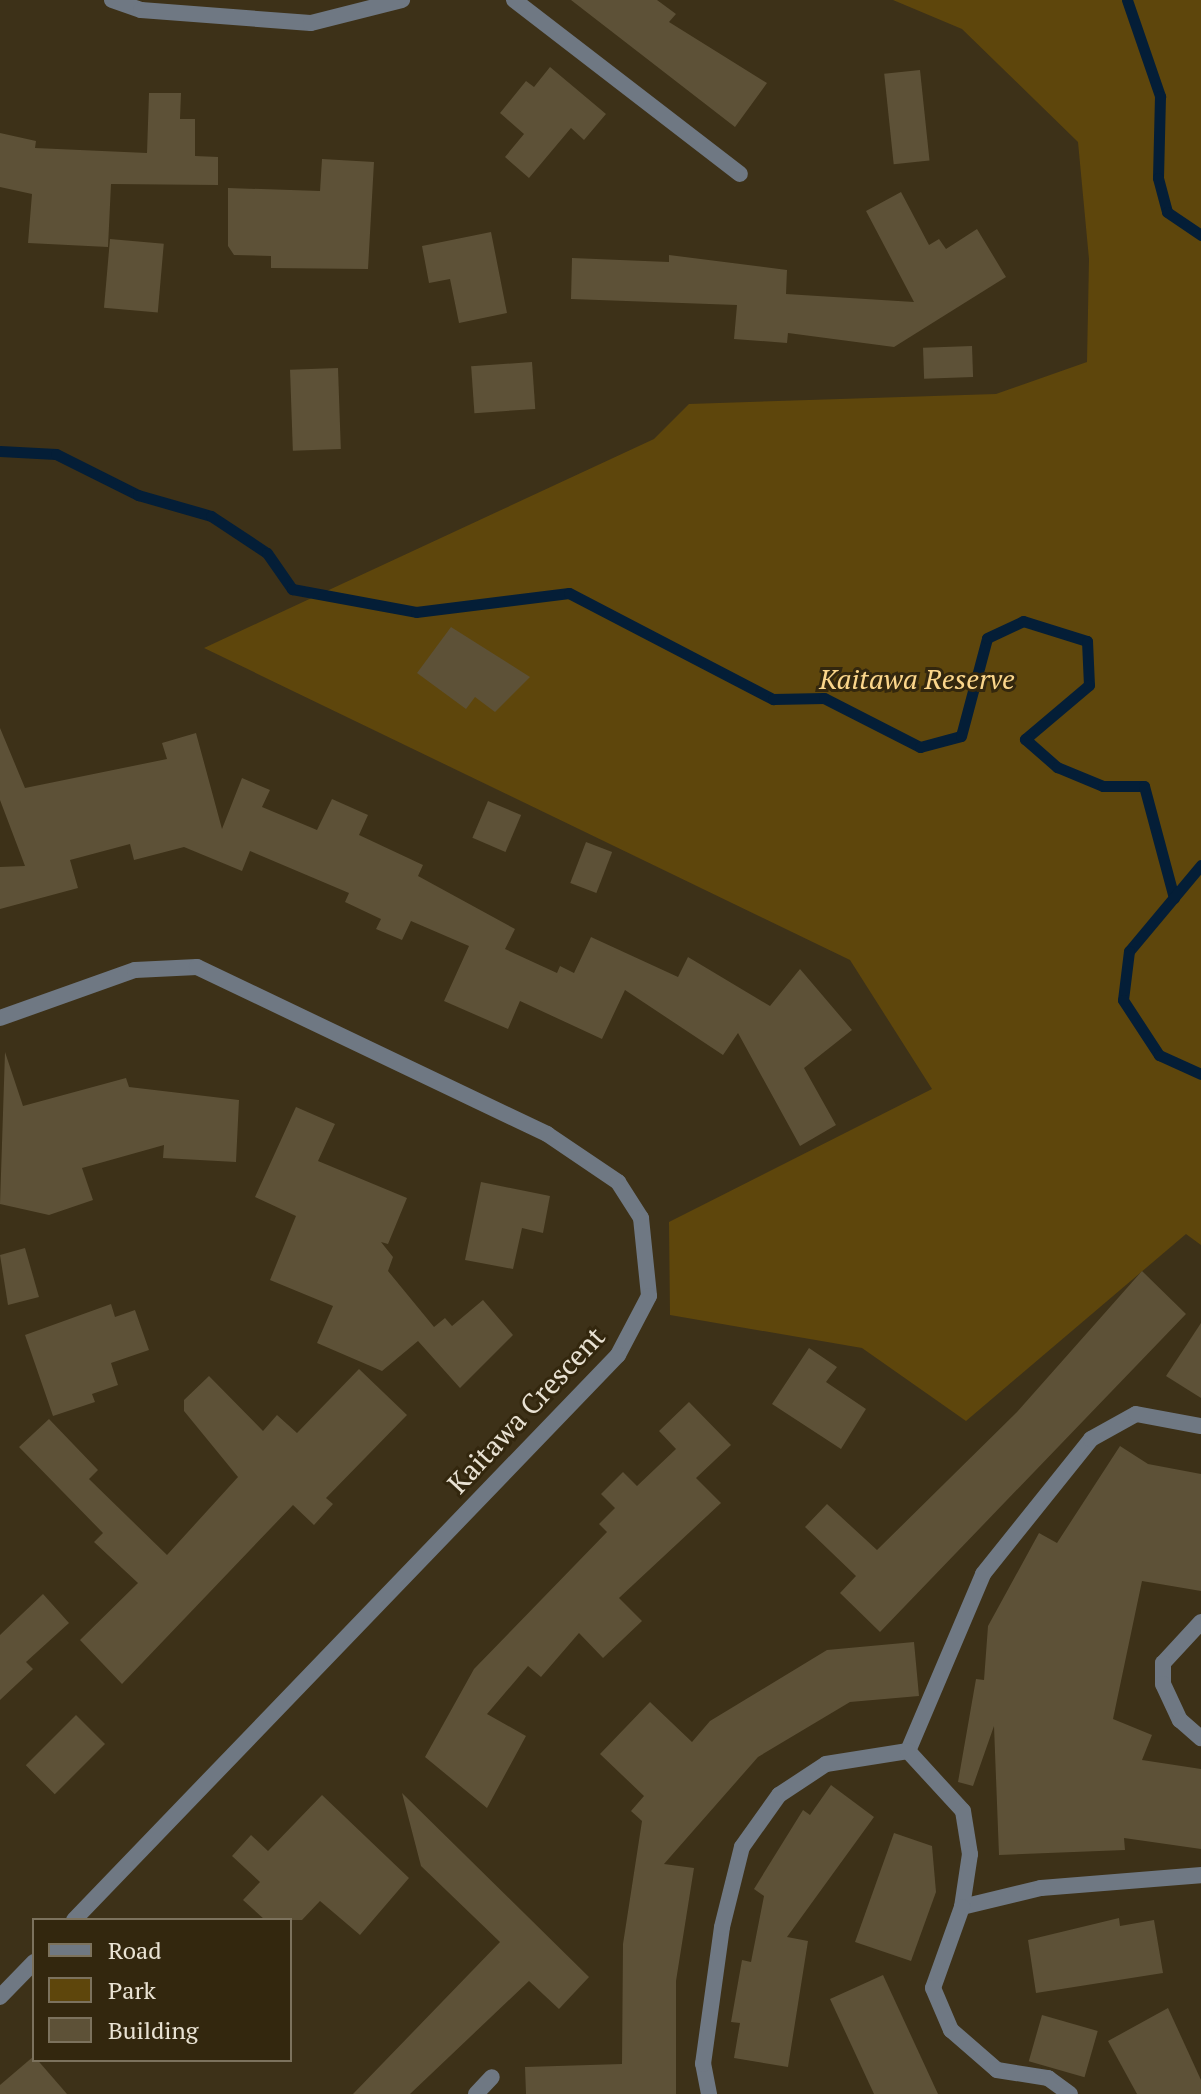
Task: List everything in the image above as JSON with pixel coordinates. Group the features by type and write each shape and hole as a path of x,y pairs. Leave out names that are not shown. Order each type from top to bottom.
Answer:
{"street":[{"path":"112,0 141,10 311,23 402,0"},
{"path":"514,0 740,174"},
{"name":"Kaitawa Crescent","path":"0,1018 135,970 197,967 547,1134 618,1182 641,1218 649,1296 618,1355 76,1918"},
{"path":"908,1751 983,1574 1091,1439 1136,1414 1201,1426"},
{"path":"1201,1622 1163,1663 1163,1684 1180,1720 1201,1738"},
{"path":"908,1751 963,1811 970,1854 962,1907 933,1988 951,2030 997,2070 1048,2078 1070,2094"},
{"path":"709,2094 703,2064 722,1927 742,1847 779,1795 826,1764 908,1751"},
{"path":"962,1907 1041,1888 1094,1889 1201,1875"},
{"path":"0,1997 32,1964"},
{"path":"476,2094 492,2077"}],"green space":[{"name":"Kaitawa Reserve","path":"893,0 1201,0 1201,1245 1186,1234 966,1421 862,1348 670,1315 669,1222 932,1089 850,960 204,648 654,439 689,404 996,394 1087,362 1089,259 1078,142 962,29"}],"building":[{"path":"571,0 657,0 676,14 669,22 767,83 735,127"},
{"path":"550,67 606,114 584,140 571,128 529,178 505,157 524,134 500,113 526,81 534,87"},
{"path":"920,70 930,161 894,164 884,74"},
{"path":"149,93 181,93 180,119 195,119 195,156 218,157 218,185 111,184 108,247 28,243 32,194 0,187 0,133 36,141 35,148 147,153"},
{"path":"322,159 374,162 368,269 271,268 271,256 234,255 228,246 228,188 320,191"},
{"path":"901,192 929,245 939,239 946,249 977,229 1006,277 894,347 788,333 787,343 734,339 737,305 571,299 572,258 669,262 669,255 787,270 786,294 914,302 866,211"},
{"path":"491,232 507,313 459,323 450,279 429,283 422,246"},
{"path":"110,239 164,244 158,312 104,308"},
{"path":"972,346 973,377 924,379 923,348"},
{"path":"532,362 535,409 474,413 471,366"},
{"path":"338,368 341,449 293,451 290,370"},
{"path":"451,627 530,677 495,712 475,697 466,709 417,673"},
{"path":"0,728 25,788 167,759 162,743 196,733 222,829 242,778 270,790 262,807 317,830 332,799 368,815 359,835 423,865 418,876 515,929 505,949 557,973 560,966 574,973 591,937 678,977 688,957 770,1006 800,969 852,1030 804,1068 836,1125 800,1146 738,1033 723,1055 625,990 602,1039 520,1001 508,1029 444,1001 469,946 411,921 402,940 376,929 381,919 345,902 349,893 250,851 242,871 184,847 134,860 130,844 70,860 78,888 0,909 0,867 25,866 0,800"},
{"path":"488,801 521,815 506,852 472,838"},
{"path":"586,842 612,852 596,893 570,883"},
{"path":"5,1052 23,1106 126,1078 129,1087 239,1100 236,1162 163,1158 164,1145 82,1168 93,1200 49,1215 0,1204"},
{"path":"296,1107 335,1124 318,1161 407,1198 388,1244 381,1242 393,1257 388,1271 434,1327 445,1318 452,1326 483,1300 513,1335 460,1388 418,1341 382,1371 317,1343 333,1306 270,1280 296,1216 255,1197"},
{"path":"481,1182 550,1196 543,1233 522,1228 513,1269 465,1260"},
{"path":"25,1248 39,1297 8,1305 0,1255"},
{"path":"1142,1271 1186,1314 880,1632 840,1593 856,1576 805,1527 827,1504 877,1550 1017,1412"},
{"path":"111,1304 115,1317 135,1310 149,1350 111,1363 118,1385 92,1394 95,1402 53,1416 25,1335"},
{"path":"1201,1323 1201,1398 1166,1376"},
{"path":"809,1348 837,1367 826,1382 866,1409 841,1449 772,1404"},
{"path":"359,1369 407,1415 326,1498 333,1504 314,1525 293,1505 122,1684 80,1640 138,1583 94,1542 103,1533 19,1447 49,1419 98,1470 89,1479 167,1555 238,1477 184,1411 184,1400 209,1376 263,1431 277,1415 297,1433"},
{"path":"689,1402 731,1445 696,1478 721,1503 619,1598 642,1621 603,1658 579,1633 541,1677 528,1666 487,1714 526,1736 487,1808 425,1757 474,1669 607,1532 599,1524 615,1508 601,1494 623,1472 637,1486 676,1449 659,1431"},
{"path":"1120,1446 1148,1464 1201,1474 1201,1591 1142,1581 1113,1719 1152,1735 1142,1760 1201,1769 1201,1849 1124,1838 1125,1850 999,1855 994,1726 973,1786 958,1782 976,1679 984,1680 988,1626 1039,1533 1057,1543"},
{"path":"43,1594 69,1623 26,1662 33,1669 0,1700 0,1635"},
{"path":"914,1642 919,1696 850,1702 758,1757 664,1864 694,1868 676,1981 676,2094 526,2094 525,2067 622,2064 623,1944 642,1821 631,1811 644,1796 600,1754 650,1702 692,1742 710,1721 827,1650"},
{"path":"76,1715 105,1744 55,1794 26,1765"},
{"path":"831,1785 874,1817 787,1937 808,1941 788,2067 734,2058 740,2023 731,2022 742,1960 751,1962 764,1896 754,1889 803,1810 810,1815"},
{"path":"402,1793 589,1977 559,2009 529,1981 410,2094 353,2094 500,1942 421,1866"},
{"path":"322,1795 409,1878 360,1935 320,1901 302,1920 263,1918 243,1900 260,1882 232,1856 251,1835 268,1851"},
{"path":"894,1833 932,1846 936,1892 911,1961 855,1942"},
{"path":"1119,1918 1120,1926 1154,1920 1163,1973 1036,1993 1028,1940"},
{"path":"883,1975 938,2094 874,2094 830,1999"},
{"path":"1168,2008 1201,2080 1201,2094 1137,2094 1108,2041"},
{"path":"1042,2015 1098,2031 1085,2077 1029,2061"},
{"path":"32,2058 32,2062 39,2062 67,2094 0,2094 0,2085"}],"waterway":[{"path":"1127,0 1160,96 1158,178 1167,212 1201,235"},
{"path":"0,451 56,454 138,495 211,516 267,553 292,589 416,612 569,593 773,699 824,698 920,747 961,736 987,638 1023,621 1087,641 1089,685 1025,739 1057,767 1103,786 1144,786 1174,898"},
{"path":"1201,865 1129,951 1123,1000 1159,1055 1201,1074"}]}
